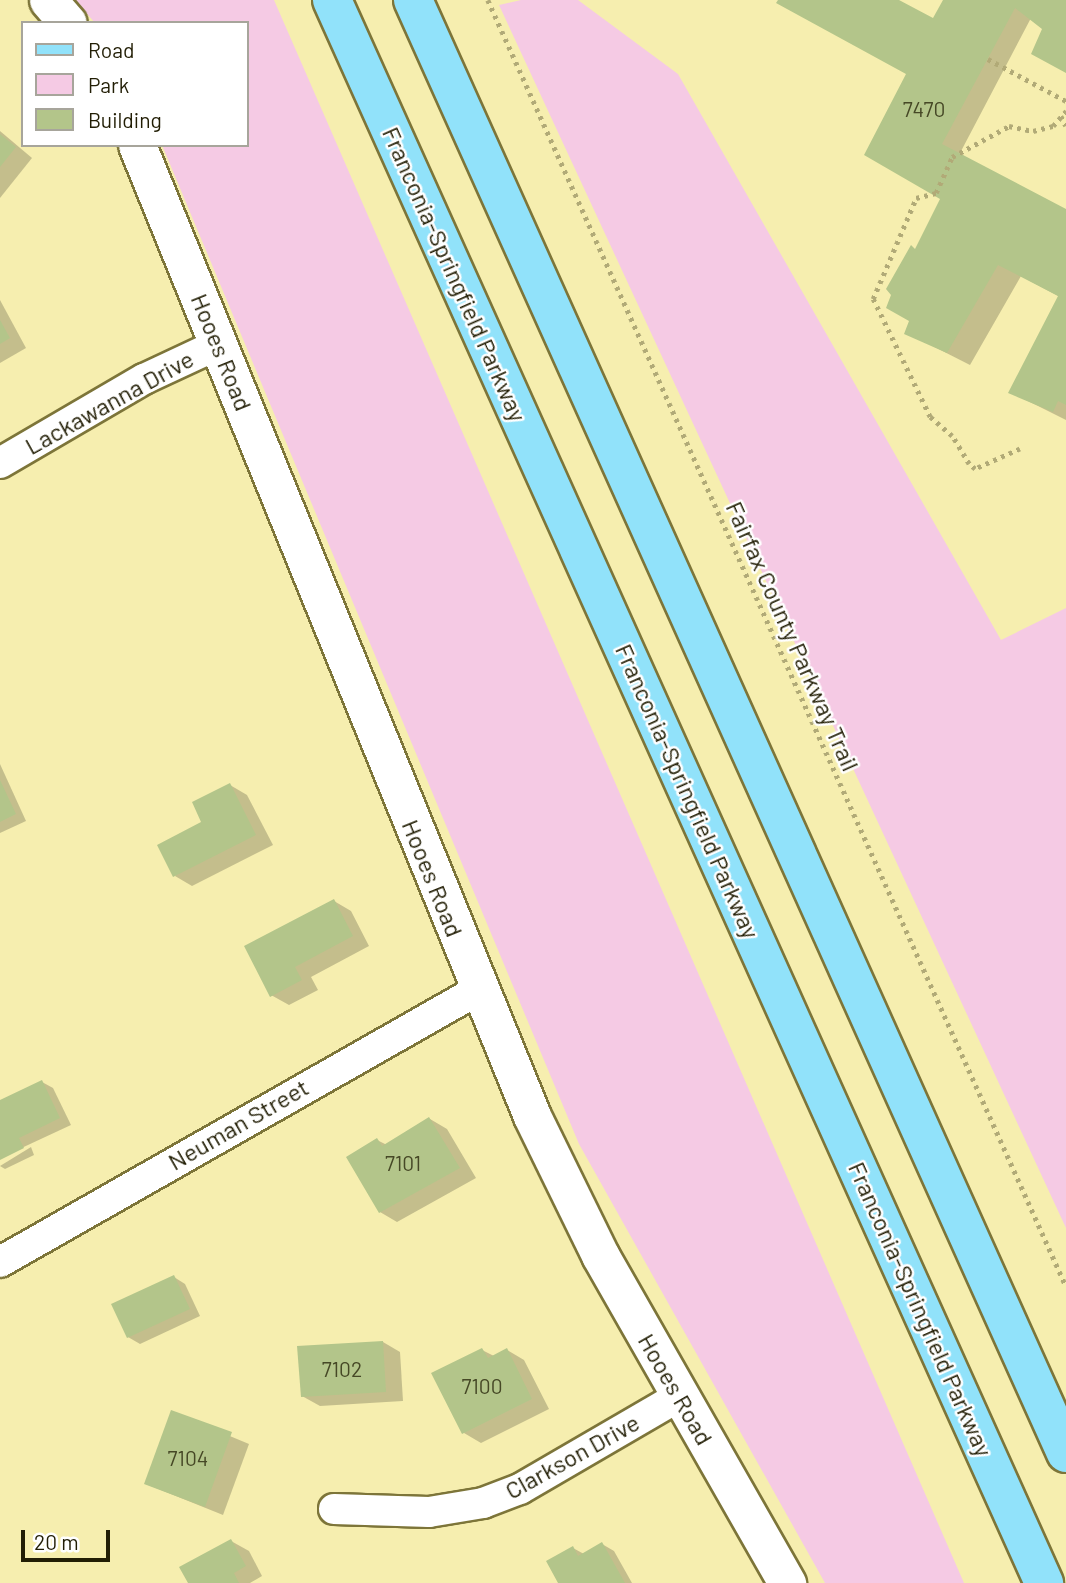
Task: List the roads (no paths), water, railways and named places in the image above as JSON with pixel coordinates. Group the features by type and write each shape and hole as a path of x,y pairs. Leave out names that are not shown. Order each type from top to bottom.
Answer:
{"main road":[{"name":"Franconia-Springfield Parkway","path":"332,0 1044,1583"},
{"path":"413,0 1066,1453"}],"street":[{"path":"48,0 66,21"},
{"name":"Hooes Road","path":"138,147 478,990 532,1116 594,1244 787,1583"},
{"name":"Lackawanna Drive","path":"0,463 144,379 219,344"},
{"name":"Neuman Street","path":"0,1262 478,990"},
{"name":"Clarkson Drive","path":"334,1509 429,1512 483,1503 520,1489 680,1396"}]}
